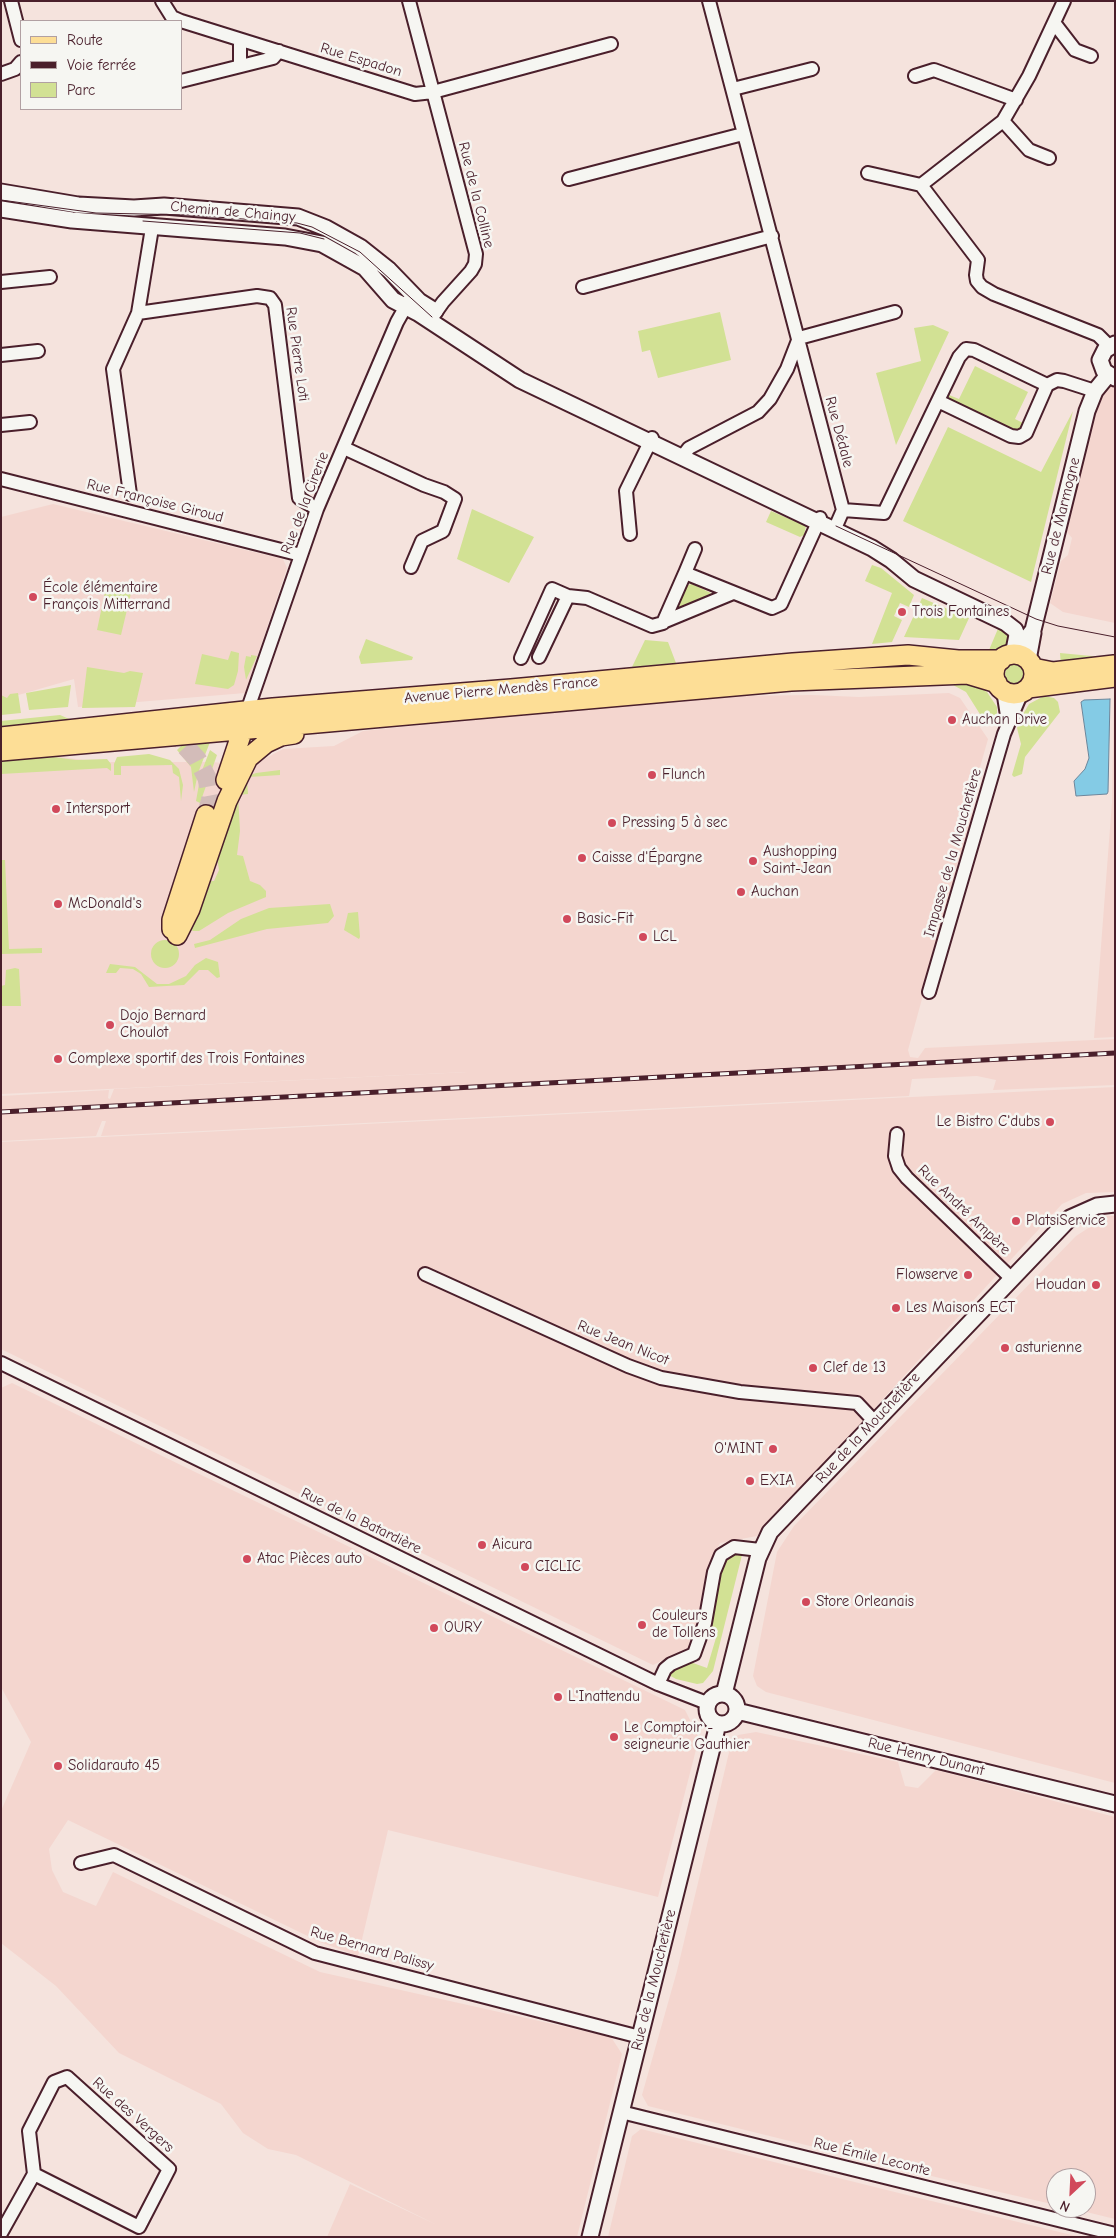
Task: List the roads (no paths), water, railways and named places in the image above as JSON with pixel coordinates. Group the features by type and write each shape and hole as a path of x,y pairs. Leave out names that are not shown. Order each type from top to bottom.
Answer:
{"main road":[{"name":"Avenue Pierre Mendès France","path":"1,737 248,710 908,655 958,660 1019,661 1053,672 1115,665"},
{"path":"1000,687 995,673 1019,661 1033,679 1025,690"},
{"name":"Avenue Pierre Mendès France","path":"1,751 791,681 967,674 1015,694 1025,690 1115,677"},
{"path":"178,928 241,735 241,729 225,713"},
{"path":"178,928 190,909 227,801 248,758 266,743 280,736 332,730 348,721"},
{"path":"1,742 137,731"},
{"path":"178,928 172,920 206,815"}],"street":[{"path":"11,1 20,36"},
{"name":"Rue Espadon","path":"162,1 172,17 179,20"},
{"name":"Rue de la Colline","path":"409,1 476,254 475,264 471,271 422,310"},
{"name":"Rue Dédale","path":"710,1 743,134 772,236 843,510"},
{"path":"921,185 1003,121 1016,100 1055,24 1064,1"},
{"name":"Rue Espadon","path":"182,21 415,94 434,92"},
{"path":"1055,24 1075,50 1091,56"},
{"path":"240,40 240,66"},
{"path":"434,92 611,44"},
{"path":"182,81 273,58 279,51"},
{"path":"1,74 16,69 20,63"},
{"path":"733,89 812,69"},
{"path":"916,76 934,70 1016,100"},
{"path":"1003,121 1029,150 1049,158"},
{"path":"569,179 743,134"},
{"path":"868,172 921,185 978,260 976,275 977,281 982,287 994,294 1098,335 1112,345 1104,350 1100,360 1104,371 1111,377"},
{"name":"Chemin de Chaingy","path":"1,192 78,205 134,208 164,206 298,217 326,228 360,246 389,270 422,310"},
{"name":"Chemin de Chaingy","path":"1,209 45,217 152,228 285,238 322,244 365,268 393,300 422,310"},
{"path":"130,494 113,369 138,313 152,228"},
{"path":"583,287 772,236"},
{"path":"1,282 50,277"},
{"name":"Rue Pierre Loti","path":"138,313 256,296 270,298 275,305 299,498 317,509"},
{"path":"422,310 520,380 683,455 828,525 882,554 914,579 1006,623 1015,630 1019,661"},
{"name":"Rue de la Cirerie","path":"241,729 317,509 397,322 422,310"},
{"path":"683,455 689,448 741,422 764,405 783,377 799,338 895,312"},
{"path":"685,573 772,608 781,604 828,525 843,510 884,513 959,357 966,349 974,350 1047,384"},
{"path":"1,355 38,351"},
{"name":"Rue de Marmogne","path":"1019,661 1033,630 1087,411 1095,391 1111,377"},
{"path":"938,401 1011,436 1019,437 1026,433 1047,384 1057,380 1064,381 1095,391"},
{"path":"1,425 30,422"},
{"path":"630,534 626,491 651,440"},
{"path":"344,448 455,498 443,531 422,541 411,567"},
{"name":"Rue Françoise Giroud","path":"1,479 301,555"},
{"path":"663,622 695,549"},
{"path":"521,658 552,588 568,596 588,598 652,626 733,593"},
{"path":"539,657 568,596"},
{"name":"Impasse de la Mouchetière","path":"1000,687 1008,722"},
{"name":"Impasse de la Mouchetière","path":"929,992 1008,722 1025,690"},
{"name":"Rue André Ampère","path":"897,1134 895,1156 899,1168 907,1178 1011,1278"},
{"name":"Rue de la Mouchetière","path":"724,1694 760,1550 776,1525 1070,1218 1089,1209 1115,1204"},
{"name":"Rue Jean Nicot","path":"424,1274 628,1366 661,1378 740,1392 857,1403 874,1421"},
{"name":"Rue de la Batardière","path":"1,1363 658,1684 707,1703"},
{"path":"658,1684 665,1669 671,1664 694,1654 705,1623 714,1572 721,1555 734,1547 760,1550"},
{"path":"724,1694 732,1698 737,1711 730,1722 718,1724 709,1718 706,1708 707,1703 714,1696 724,1694"},
{"name":"Rue Henry Dunant","path":"737,1711 1115,1804"},
{"name":"Rue de la Mouchetière","path":"590,2237 718,1724"},
{"name":"Rue Bernard Palissy","path":"81,1863 114,1855 315,1953 640,2037"},
{"name":"Rue des Vergers","path":"67,2077 169,2169 140,2227 34,2174 29,2131 54,2082 67,2077"},
{"name":"Rue Émile Leconte","path":"621,2112 1115,2234"},
{"path":"1,2233 34,2174"}],"water":[{"path":"1110,699 1108,792 1107,794 1076,796 1074,781 1085,769 1089,758 1081,702 1084,700"}],"tunnel":[{"path":"162,734 178,738 197,759 207,778 211,799 206,815"}],"tram line":[{"path":"1,200 96,213 189,215 297,223 312,227 360,252 432,317"},
{"path":"143,221 300,233 324,239"},
{"path":"836,526 1036,619 1058,626 1115,637"}],"railway":[{"path":"1,1112 1115,1053"}],"place":[{"name":"École élémentaire François Mitterrand","path":"33,597"},
{"name":"Trois Fontaines","path":"902,612"},
{"name":"Auchan Drive","path":"952,720"},
{"name":"Flunch","path":"652,775"},
{"name":"Intersport","path":"56,809"},
{"name":"Pressing 5 à sec","path":"612,823"},
{"name":"Caisse d'Épargne","path":"582,858"},
{"name":"Aushopping Saint-Jean","path":"753,861"},
{"name":"Auchan","path":"741,892"},
{"name":"McDonald's","path":"58,904"},
{"name":"Basic-Fit","path":"567,919"},
{"name":"LCL","path":"643,937"},
{"name":"Dojo Bernard Choulot","path":"110,1025"},
{"name":"Complexe sportif des Trois Fontaines","path":"58,1059"},
{"name":"Le Bistro C'dubs","path":"1050,1122"},
{"name":"PlatsiService","path":"1016,1221"},
{"name":"Flowserve","path":"968,1275"},
{"name":"Houdan","path":"1096,1285"},
{"name":"Les Maisons ECT","path":"896,1308"},
{"name":"asturienne","path":"1005,1348"},
{"name":"Clef de 13","path":"813,1368"},
{"name":"O'MINT","path":"773,1449"},
{"name":"EXIA","path":"750,1481"},
{"name":"Aicura","path":"482,1545"},
{"name":"Atac Pièces auto","path":"247,1559"},
{"name":"CICLIC","path":"525,1567"},
{"name":"Store Orleanais","path":"806,1602"},
{"name":"Couleurs de Tollens","path":"642,1625"},
{"name":"OURY","path":"434,1628"},
{"name":"L'Inattendu","path":"558,1697"},
{"name":"Le Comptoir - seigneurie Gauthier","path":"614,1737"},
{"name":"Solidarauto 45","path":"58,1766"}]}
